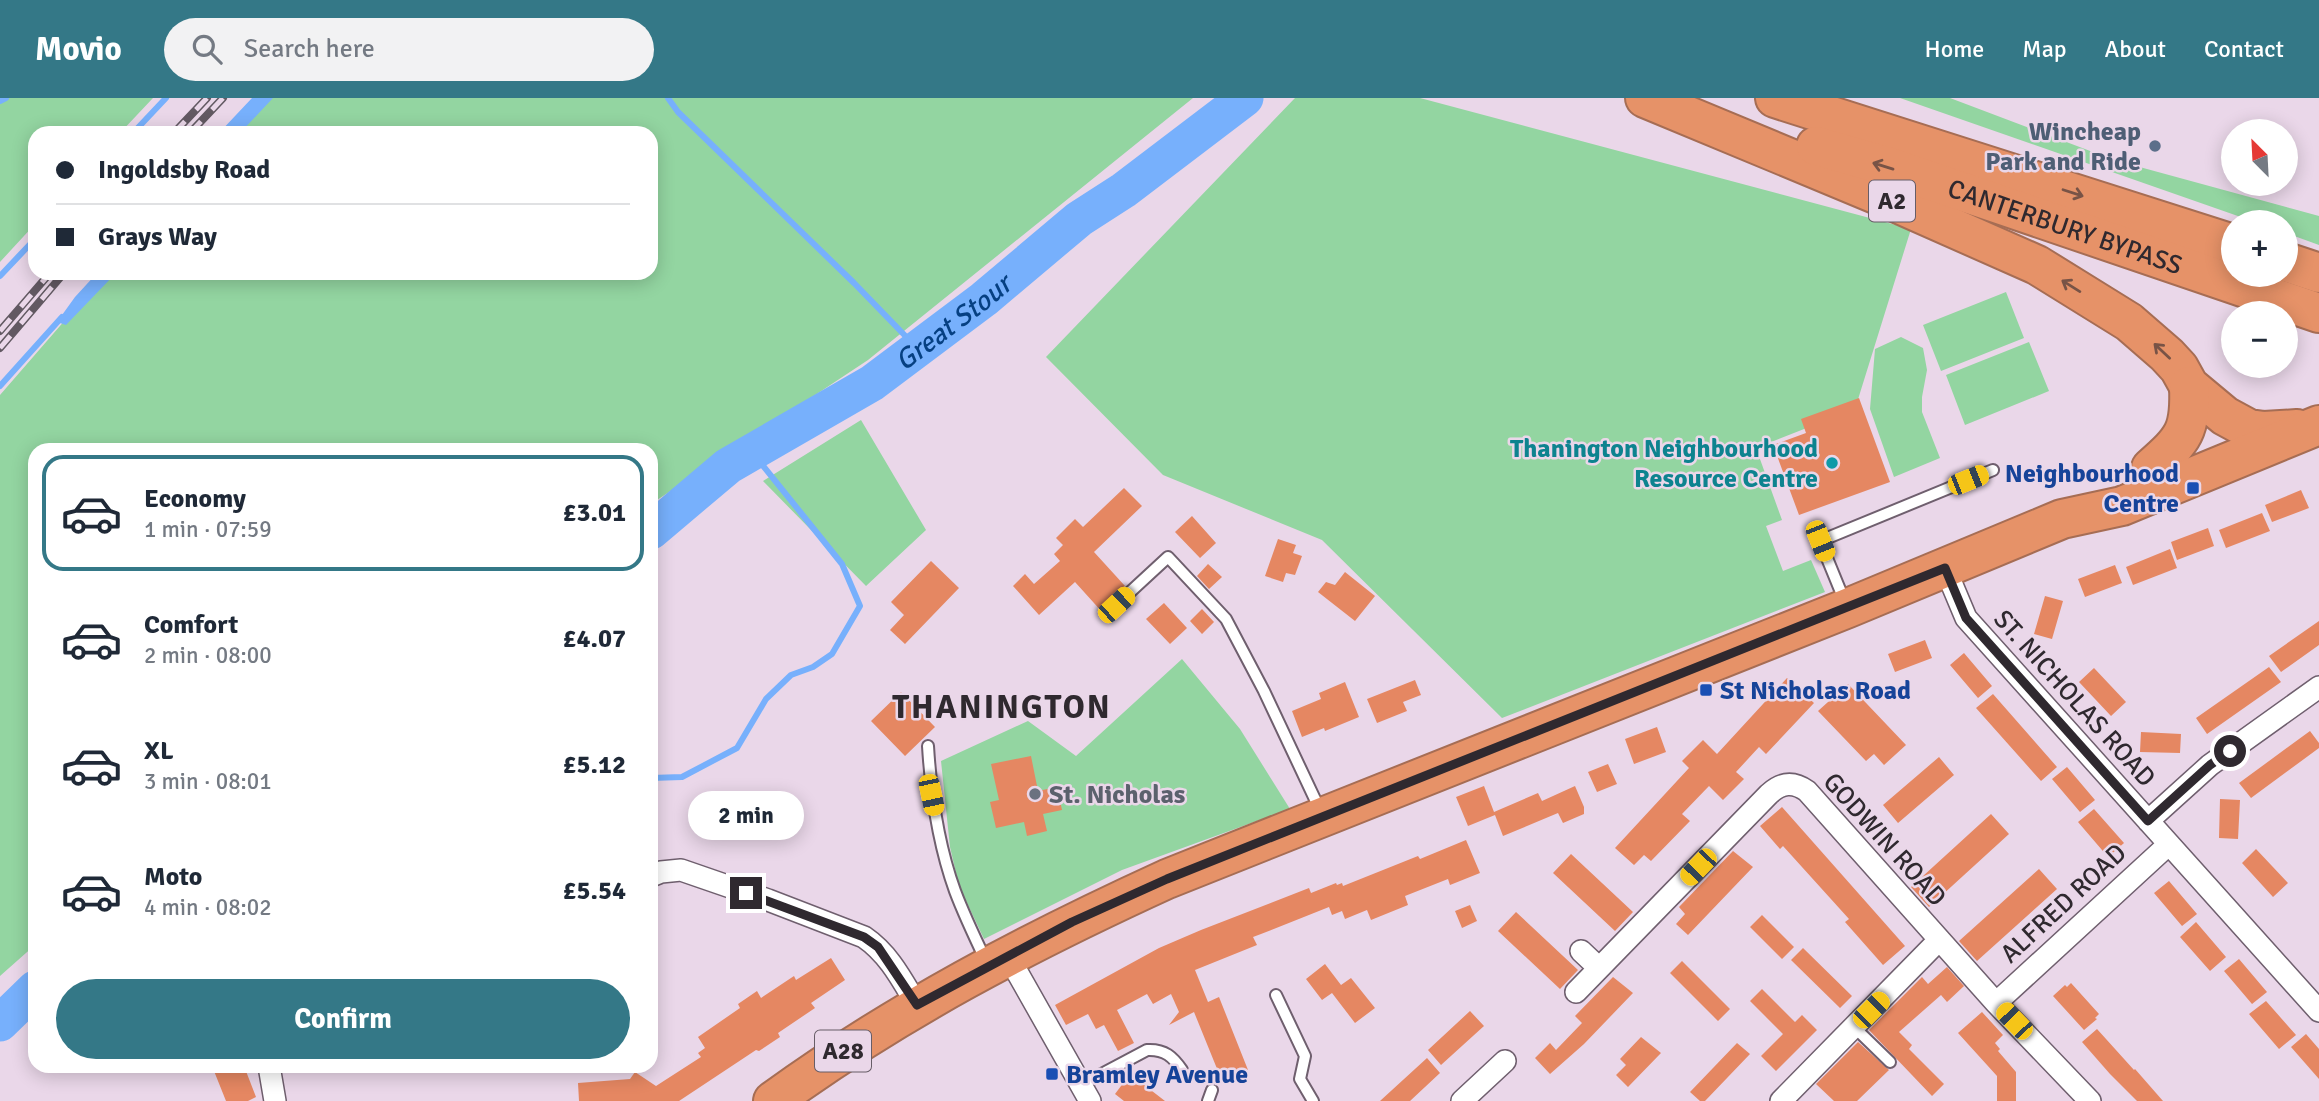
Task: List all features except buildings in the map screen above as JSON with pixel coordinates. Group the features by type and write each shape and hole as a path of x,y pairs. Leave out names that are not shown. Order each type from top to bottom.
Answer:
{"highway":[{"name":"CANTERBURY BYPASS","path":"1647,98 1887,166 2319,313"},
{"name":"A2","path":"1647,98 2037,265 2129,322 2167,355 2179,368 2189,386 2225,416 2249,429"},
{"name":"CANTERBURY BYPASS","path":"1775,98 2221,240"},
{"path":"2298,266 2319,273"},
{"path":"2151,468 2176,446 2183,435 2190,410 2189,386"},
{"name":"A28","path":"2062,519 2108,487 2249,429 2316,418"},
{"name":"A28","path":"773,1101 833,1058 917,1005 1072,922 1167,879 1848,608 2062,519 2122,506 2316,418"}],"street":[{"name":"ST. NICHOLAS ROAD","path":"1945,568 1966,618 2319,1011"},
{"path":"2148,821 2210,765 2319,687"},
{"name":"GODWIN ROAD","path":"1576,992 1769,794 1788,783 1807,791 2082,1098"},
{"name":"ALFRED ROAD","path":"1996,1003 2168,845"},
{"path":"658,873 681,870 864,937 885,955 917,1005"},
{"path":"1781,1101 1939,940"},
{"path":"1581,951 1599,968"},
{"path":"998,960 1085,1093"},
{"path":"1462,1101 1505,1061"},
{"path":"270,1073 275,1101"}],"lane":[{"path":"1848,608 1820,541 1993,470"},
{"path":"1116,605 1168,557 1226,619 1264,691 1323,817"},
{"path":"928,746 931,795 943,852 955,890 998,960"},
{"path":"1276,995 1305,1056 1300,1079 1313,1101"},
{"path":"1854,1027 1890,1062"},
{"path":"1085,1093 1147,1050 1157,1049 1167,1053 1182,1070"}],"green space":[{"path":"0,98 153,98 127,126 28,126 28,232 0,262"},
{"path":"268,98 1193,98 868,360 658,499 658,443 28,443 28,951 0,976 0,395 100,280 658,280 658,126 242,126"},
{"path":"1295,98 1420,98 1911,229 1855,409 1756,448 1782,520 1766,526 1783,571 1811,560 1825,592 1502,718 1322,540 1163,475 1046,357"},
{"path":"1900,98 1950,98 2114,160 2221,189 2221,196 2246,196 2297,210 2221,210"},
{"path":"2298,210 2319,216 2319,245 2298,237"},
{"path":"2006,292 2024,338 1941,371 1923,325"},
{"path":"1901,337 1923,348 1927,370 1922,412 1940,458 1894,477 1870,409 1875,349"},
{"path":"2029,342 2049,391 1965,425 1946,375"},
{"path":"861,420 926,530 866,586 763,481"},
{"path":"1182,659 1240,729 1290,809 1122,870 984,939 959,886 950,847 941,761 1028,721 1076,756"}],"water":[{"path":"252,98 273,98 247,126 226,126"},
{"path":"91,280 109,280 66,325 57,322"}],"waterway":[{"path":"0,101 6,98"},
{"path":"140,126 166,98"},
{"path":"668,98 678,112 918,349"},
{"name":"Great Stour","path":"658,525 728,466 872,383 984,299 1079,219 1124,190 1245,98"},
{"path":"0,276 28,246"},
{"path":"0,386 62,317"},
{"path":"658,778 682,777 737,748 766,699 791,675 813,667 832,654 860,606 842,564 752,452"},
{"name":"Great Stour","path":"0,1023 28,996"}],"railway":[{"path":"181,126 207,98"},
{"path":"197,126 223,98"},
{"path":"0,331 44,280"},
{"path":"0,348 58,280"}],"place":[{"name":"Wincheap Park and Ride","path":"2155,146"},
{"name":"Thanington Neighbourhood Resource Centre","path":"1832,463"},
{"name":"Neighbourhood Centre","path":"2193,488"},
{"name":"St Nicholas Road","path":"1706,690"},
{"name":"St. Nicholas","path":"1035,794"},
{"name":"Bramley Avenue","path":"1052,1074"}],"district":[{"name":"THANINGTON","path":"1002,706"}],"route":[{"path":"746,893 864,937 878,947 917,1005 1072,922 1167,879 1945,568 1966,618 2148,821 2210,765 2230,751"}]}
